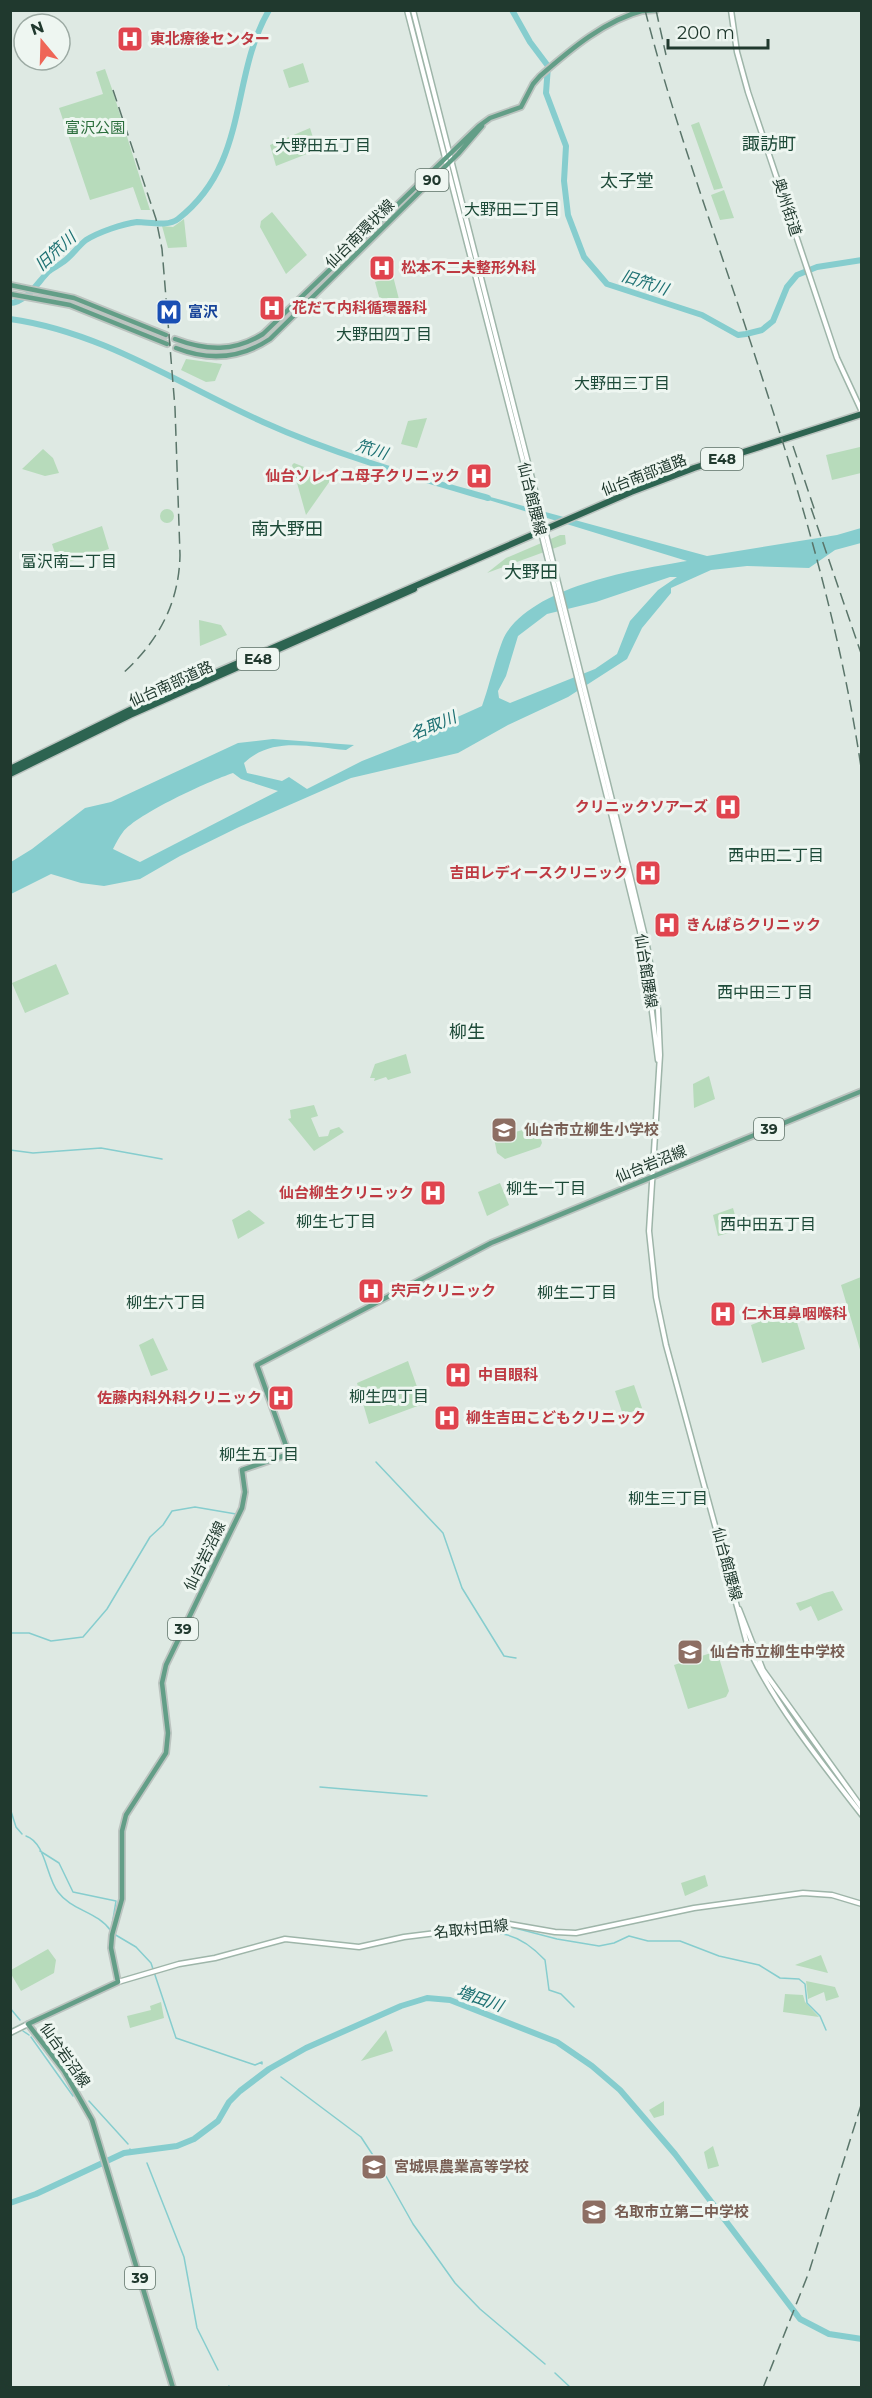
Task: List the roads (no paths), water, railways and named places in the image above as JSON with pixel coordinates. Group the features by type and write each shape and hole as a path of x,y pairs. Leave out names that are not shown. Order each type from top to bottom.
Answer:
{"highway":[{"name":"仙台南部道路","path":"10,769 130,710 585,511 694,468 861,413"},
{"name":"仙台南部道路","path":"10,774 130,715 314,635 507,546"}],"main road":[{"name":"仙台館腰線","path":"407,10 611,805"},
{"name":"仙台館腰線","path":"413,10 537,498 644,948 658,1061 651,1177 650,1243 660,1318 748,1647 758,1668 861,1815"},
{"name":"仙台南環状線","path":"175,339 219,349 240,345 263,334 485,122 523,106 533,84 550,67 613,21 643,11 656,10"},
{"name":"奥州街道","path":"731,10 744,81 837,358 861,413"},
{"name":"仙台南環状線","path":"176,348 196,355 221,357 249,351 270,339 476,136 485,122"},
{"path":"10,285 39,289 74,298 166,335"},
{"path":"10,294 70,305 167,344"},
{"name":"仙台岩沼線","path":"173,2388 92,2120 77,2091 28,2024 118,1982 112,1956 112,1932 122,1899 124,1822 132,1804 162,1761 167,1747 168,1728 162,1683 166,1665 242,1508 245,1492 242,1470 289,1454 257,1365 474,1251 861,1091"},
{"name":"仙台館腰線","path":"739,1608 763,1670 861,1808"},
{"name":"名取村田線","path":"118,1982 285,1940 359,1947 404,1937 509,1924 555,1932 576,1933 694,1908 803,1893 832,1895 861,1904"},
{"path":"10,2033 28,2024"}],"water":[{"path":"483,495 707,556 837,535 861,528 861,543 835,550 809,568 747,566 711,570 671,588 671,593 642,628 627,659 568,697 508,725 458,753 351,778 239,827 140,879 104,886 81,883 51,874 11,894 11,862 32,849 85,808 111,802 238,743 273,739 354,745 346,750 279,746 267,749 244,763 247,773 282,781 289,777 307,789 362,761 428,735 424,732 482,706 507,632 522,616 541,602 589,582 641,569 687,561 482,498","holes":["670,577 677,577 658,590 630,621 617,654 595,669 510,703 499,698 498,691 506,676 518,636 547,614 596,602","233,773 241,779 278,791 140,862 113,849 123,832 143,816 191,790"]}],"waterway":[{"name":"旧笊川","path":"10,303 26,296 48,272 66,260 91,237 131,223 174,221 201,197 217,172 228,146 248,64 269,10"},
{"name":"旧笊川","path":"512,10 530,42 548,66 546,93 566,146 564,181 568,215 584,257 607,284 702,315 738,335 762,330 773,321 787,287 797,275 817,267 862,260"},
{"name":"笊川","path":"10,319 77,335 109,348 263,422 318,445 488,498"},
{"path":"10,1150 33,1153 101,1148 162,1159"},
{"path":"376,1462 443,1533 462,1588 504,1656 516,1658"},
{"path":"10,1633 29,1633 51,1641 83,1637 107,1609 150,1537 163,1525 172,1511 195,1507 236,1514"},
{"path":"320,1787 427,1796"},
{"path":"10,1808 16,1827 22,1834"},
{"path":"26,1836 38,1846 58,1892 70,1903 99,1919 111,1931"},
{"path":"40,1851 59,1863 73,1892 116,1901 111,1931"},
{"path":"511,1927 557,1939 599,1946 614,1943 629,1936 648,1941 680,1941 719,1956 759,1965 780,1978 799,1979 805,1984 807,2003 820,2016 826,2030"},
{"path":"457,1936 495,1933 505,1934 525,1942 545,1960 549,1990 561,1994 574,2007"},
{"path":"114,1934 136,1947 151,1963 176,2038 255,2065 262,2062 262,2064"},
{"name":"増田川","path":"10,2203 36,2194 124,2153 177,2146 194,2139 218,2121 229,2102 240,2091 269,2069 306,2048 401,2006 427,1998 450,2000 557,2042 592,2066 620,2090 675,2154 800,2319 829,2334 862,2339"},
{"path":"10,2008 20,2020"},
{"path":"23,2031 29,2035"},
{"path":"31,2037 73,2096"},
{"path":"281,2077 361,2137 413,2224 455,2283 480,2309 545,2364"},
{"path":"89,2101 128,2144"},
{"path":"147,2163 184,2257 197,2328 218,2370"},
{"path":"555,2373 571,2388"}],"railway":[{"path":"645,10 684,144 758,365 805,516 844,670 862,774"},
{"path":"656,10 666,55"},
{"path":"113,90 156,219 162,249 175,408 180,555 175,590 164,622 145,650 121,675"},
{"path":"793,446 816,514"},
{"path":"811,508 862,656"},
{"path":"763,2388 809,2272 862,2102"}],"place":[{"name":"東北療後センター","path":"130,39"},
{"name":"松本不二夫整形外科","path":"382,268"},
{"name":"花だて内科循環器科","path":"272,308"},
{"name":"富沢","path":"169,312"},
{"name":"仙台ソレイユ母子クリニック","path":"479,476"},
{"name":"クリニックソアーズ","path":"728,807"},
{"name":"吉田レディースクリニック","path":"648,873"},
{"name":"きんぱらクリニック","path":"667,925"},
{"name":"仙台市立柳生小学校","path":"504,1130"},
{"name":"仙台柳生クリニック","path":"433,1193"},
{"name":"宍戸クリニック","path":"371,1291"},
{"name":"仁木耳鼻咽喉科","path":"723,1314"},
{"name":"中目眼科","path":"458,1375"},
{"name":"佐藤内科外科クリニック","path":"281,1398"},
{"name":"柳生吉田こどもクリニック","path":"447,1418"},
{"name":"仙台市立柳生中学校","path":"690,1652"},
{"name":"宮城県農業高等学校","path":"374,2167"},
{"name":"名取市立第二中学校","path":"594,2212"}],"district":[{"name":"諏訪町","path":"769,144"},
{"name":"大野田五丁目","path":"323,145"},
{"name":"太子堂","path":"627,181"},
{"name":"大野田二丁目","path":"512,209"},
{"name":"大野田四丁目","path":"384,334"},
{"name":"大野田三丁目","path":"622,383"},
{"name":"南大野田","path":"287,529"},
{"name":"富沢南二丁目","path":"69,561"},
{"name":"大野田","path":"531,572"},
{"name":"西中田二丁目","path":"776,855"},
{"name":"西中田三丁目","path":"765,992"},
{"name":"柳生","path":"467,1032"},
{"name":"柳生一丁目","path":"546,1188"},
{"name":"柳生七丁目","path":"336,1221"},
{"name":"西中田五丁目","path":"768,1224"},
{"name":"柳生二丁目","path":"577,1292"},
{"name":"柳生六丁目","path":"166,1302"},
{"name":"柳生四丁目","path":"389,1396"},
{"name":"柳生五丁目","path":"259,1454"},
{"name":"柳生三丁目","path":"668,1498"}],"park label":[{"name":"富沢公園","path":"95,128"}],"water label":[{"name":"名取川","path":"433,725"}]}
